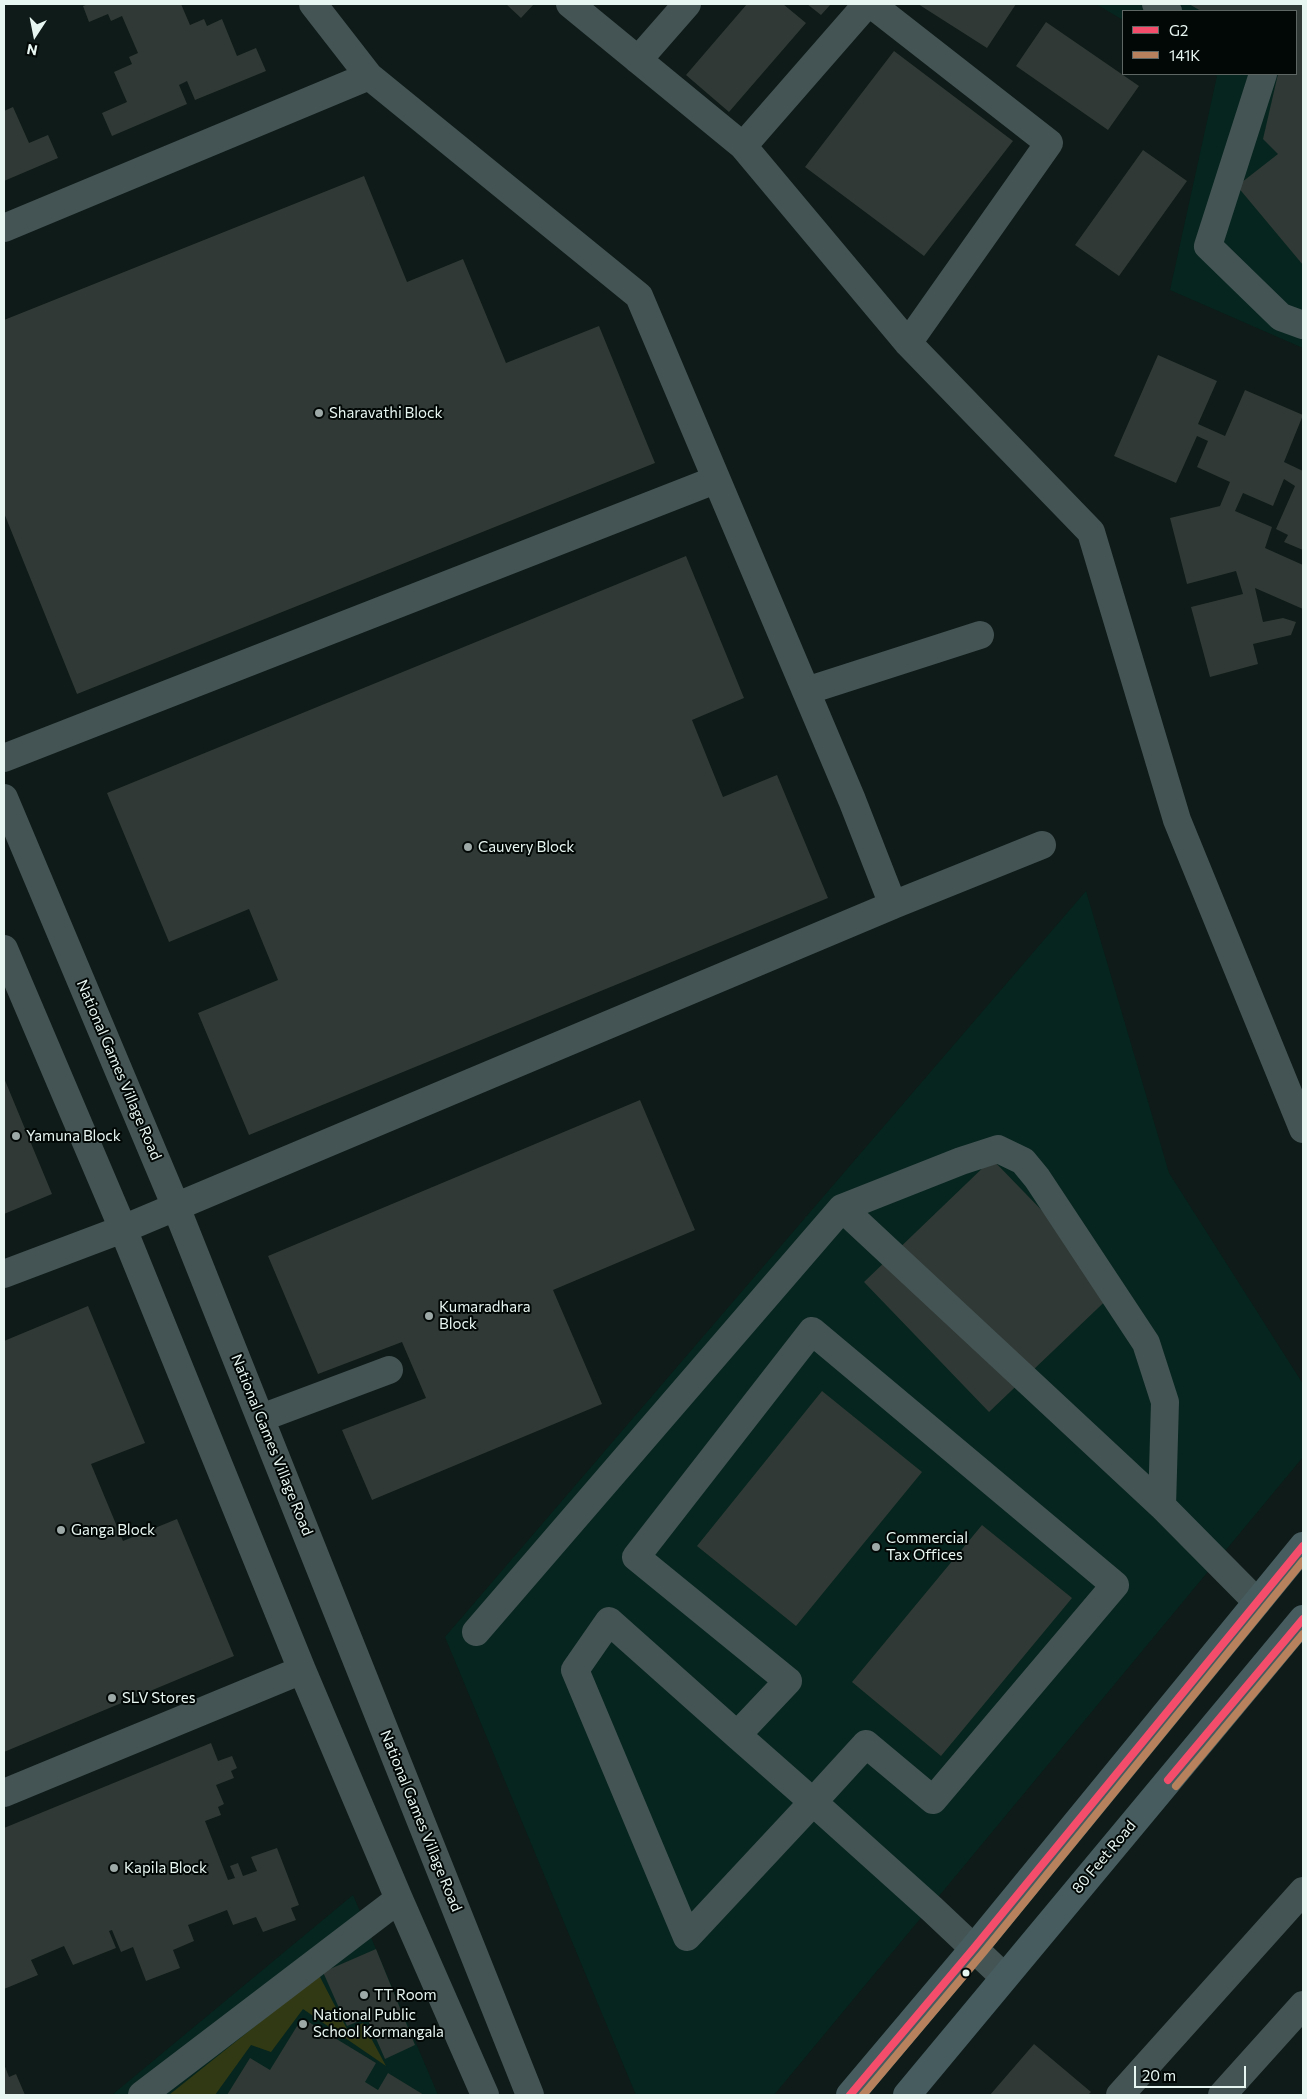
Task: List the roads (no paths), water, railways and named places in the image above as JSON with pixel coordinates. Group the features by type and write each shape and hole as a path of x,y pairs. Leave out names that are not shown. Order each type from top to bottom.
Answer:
{"main road":[{"path":"850,2095 974,1948 1257,1602 1301,1553"},
{"name":"80 Feet Road","path":"907,2095 1303,1619"}],"street":[{"path":"313,4 369,76 639,296 715,480 852,800 893,905"},
{"path":"570,4 743,146 908,343 1091,532 1177,820 1303,1129"},
{"path":"638,60 687,4"},
{"path":"743,146 867,4"},
{"path":"871,4 1049,143 908,343"},
{"path":"1263,75 1208,246 1281,317 1303,325"},
{"path":"4,228 369,76"},
{"path":"4,758 715,480"},
{"path":"806,692 980,635"},
{"name":"National Games Village Road","path":"4,798 176,1207 530,2095"},
{"path":"4,1274 123,1230 893,905 1042,845"},
{"path":"4,950 123,1230 302,1670 485,2095"},
{"path":"476,1632 842,1208 961,1160 998,1149 1023,1161 1037,1178 1146,1343 1165,1402 1162,1506"},
{"path":"842,1208 1162,1506 1257,1602"},
{"path":"737,1735 788,1682 636,1557 812,1331 1115,1585 933,1800 866,1744 813,1802 687,1937 575,1670 609,1621 737,1735 813,1802 1004,1977"},
{"path":"261,1418 390,1370"},
{"path":"4,1793 302,1670"},
{"path":"1120,2095 1303,1891"},
{"path":"142,2095 399,1899"},
{"path":"1222,2095 1303,2005"}],"place":[{"name":"Sharavathi Block","path":"319,413"},
{"name":"Cauvery Block","path":"468,847"},
{"name":"Yamuna Block","path":"16,1136"},
{"name":"Kumaradhara Block","path":"429,1316"},
{"name":"Ganga Block","path":"61,1530"},
{"name":"Commercial Tax Offices","path":"876,1547"},
{"name":"SLV Stores","path":"112,1698"},
{"name":"Kapila Block","path":"114,1868"},
{"name":"TT Room","path":"364,1995"},
{"name":"National Public School Kormangala","path":"303,2024"}]}
